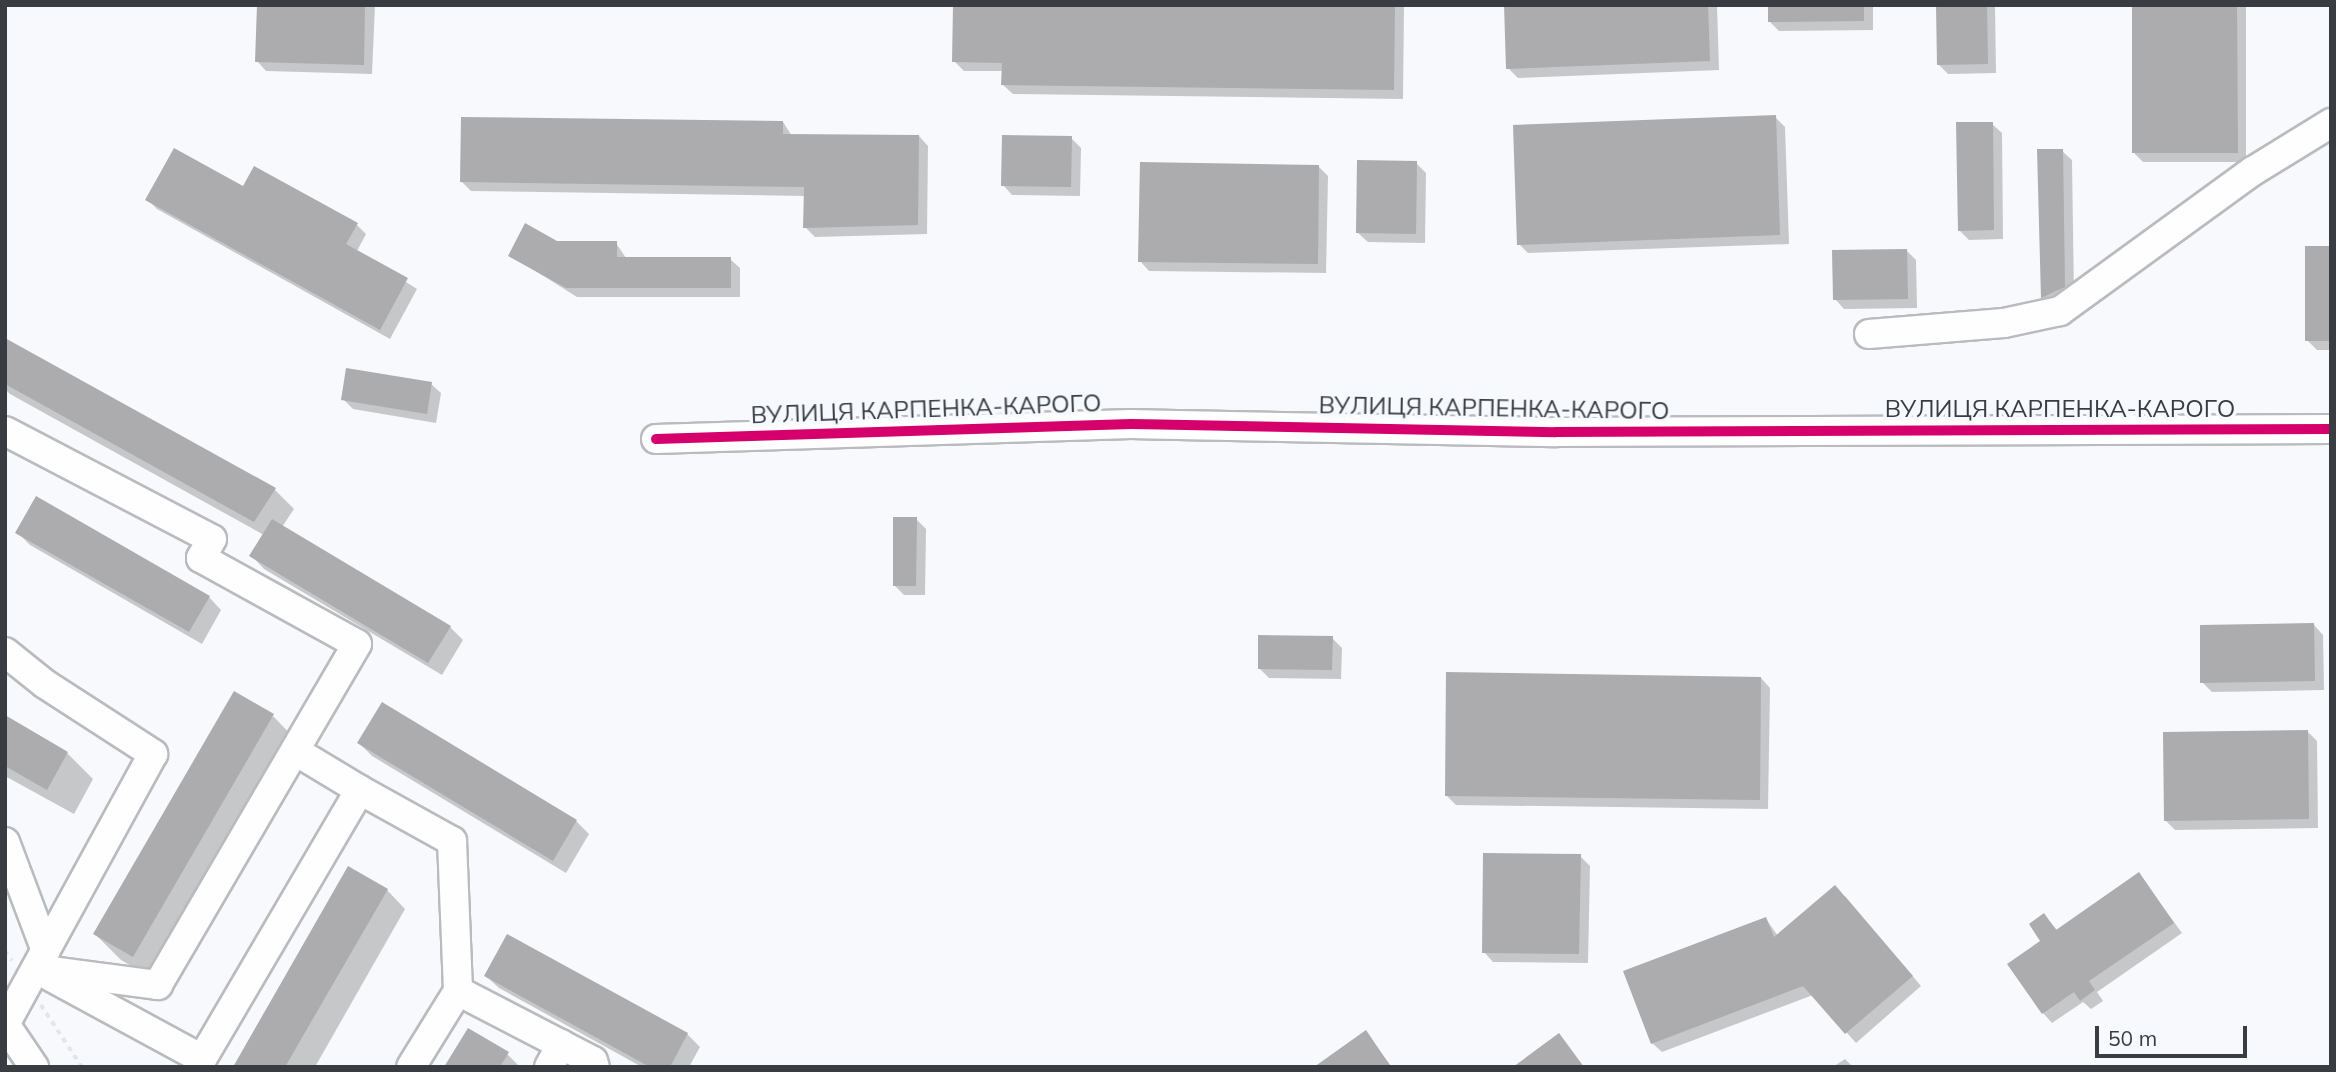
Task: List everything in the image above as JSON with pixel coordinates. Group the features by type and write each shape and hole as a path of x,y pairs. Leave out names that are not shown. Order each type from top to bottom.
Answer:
{"street":[{"path":"1869,334 2004,323 2060,311 2253,171 2331,123"},
{"name":"ВУЛИЦЯ КАРПЕНКА-КАРОГО","path":"656,439 1131,424 1556,432 2331,429"},
{"path":"5,431 212,539 201,558 357,644 158,985 37,968"},
{"path":"5,652 45,684 153,754 5,1024 34,1067"},
{"path":"295,751 452,841 458,991 411,1067"},
{"path":"5,842 37,968 202,1059 360,790"},
{"path":"458,991 555,1055 593,1060 595,1067"}],"path":[{"path":"5,951 37,968 82,1067"}],"building":[{"path":"257,5 365,5 364,65 255,62"},
{"path":"953,5 1395,5 1394,90 1001,85 1002,63 952,62"},
{"path":"1504,5 1708,5 1710,61 1506,69"},
{"path":"1768,5 1864,5 1864,21 1768,22"},
{"path":"1936,5 1987,5 1988,64 1937,65"},
{"path":"2132,5 2237,5 2238,153 2132,153"},
{"path":"1776,115 1780,235 1517,245 1513,125"},
{"path":"461,117 783,121 783,134 919,135 918,225 803,228 804,187 460,182"},
{"path":"1956,122 1993,122 1994,230 1958,231"},
{"path":"1002,135 1072,136 1071,187 1001,186"},
{"path":"174,148 243,186 254,166 358,223 346,244 408,278 380,330 145,200"},
{"path":"2037,149 2063,149 2065,287 2041,298"},
{"path":"1357,160 1417,161 1416,234 1356,233"},
{"path":"1140,162 1319,165 1318,264 1138,262"},
{"path":"525,223 557,241 617,241 617,257 731,257 731,288 566,288 508,256"},
{"path":"2305,246 2331,246 2331,341 2305,341"},
{"path":"1907,249 1908,299 1833,300 1832,250"},
{"path":"5,338 276,488 254,522 5,384"},
{"path":"346,368 432,382 427,414 341,400"},
{"path":"36,496 210,596 189,632 15,533"},
{"path":"893,517 917,517 916,586 893,586"},
{"path":"272,519 451,626 428,663 249,556"},
{"path":"2314,623 2315,681 2200,683 2200,625"},
{"path":"1258,635 1333,636 1332,670 1258,669"},
{"path":"1446,672 1761,677 1760,800 1445,796"},
{"path":"234,691 274,714 133,957 93,934"},
{"path":"382,702 577,820 553,861 357,743"},
{"path":"5,715 68,752 47,790 5,766"},
{"path":"2308,730 2309,819 2164,821 2163,732"},
{"path":"1483,853 1581,854 1579,954 1482,953"},
{"path":"348,866 388,889 285,1067 233,1067"},
{"path":"2139,872 2174,923 2089,981 2095,990 2080,1001 2074,992 2042,1014 2007,964 2040,941 2029,924 2044,913 2056,930"},
{"path":"1835,885 1913,976 1845,1034 1803,986 1651,1044 1623,971 1766,917 1774,937"},
{"path":"507,934 688,1033 670,1067 650,1067 484,976"},
{"path":"468,1028 509,1052 500,1067 444,1067"},
{"path":"1366,1030 1391,1067 1314,1067"},
{"path":"1559,1033 1584,1067 1513,1067"}],"cycle path":[{"path":"656,439 1131,424 1556,432 2331,429"}]}
